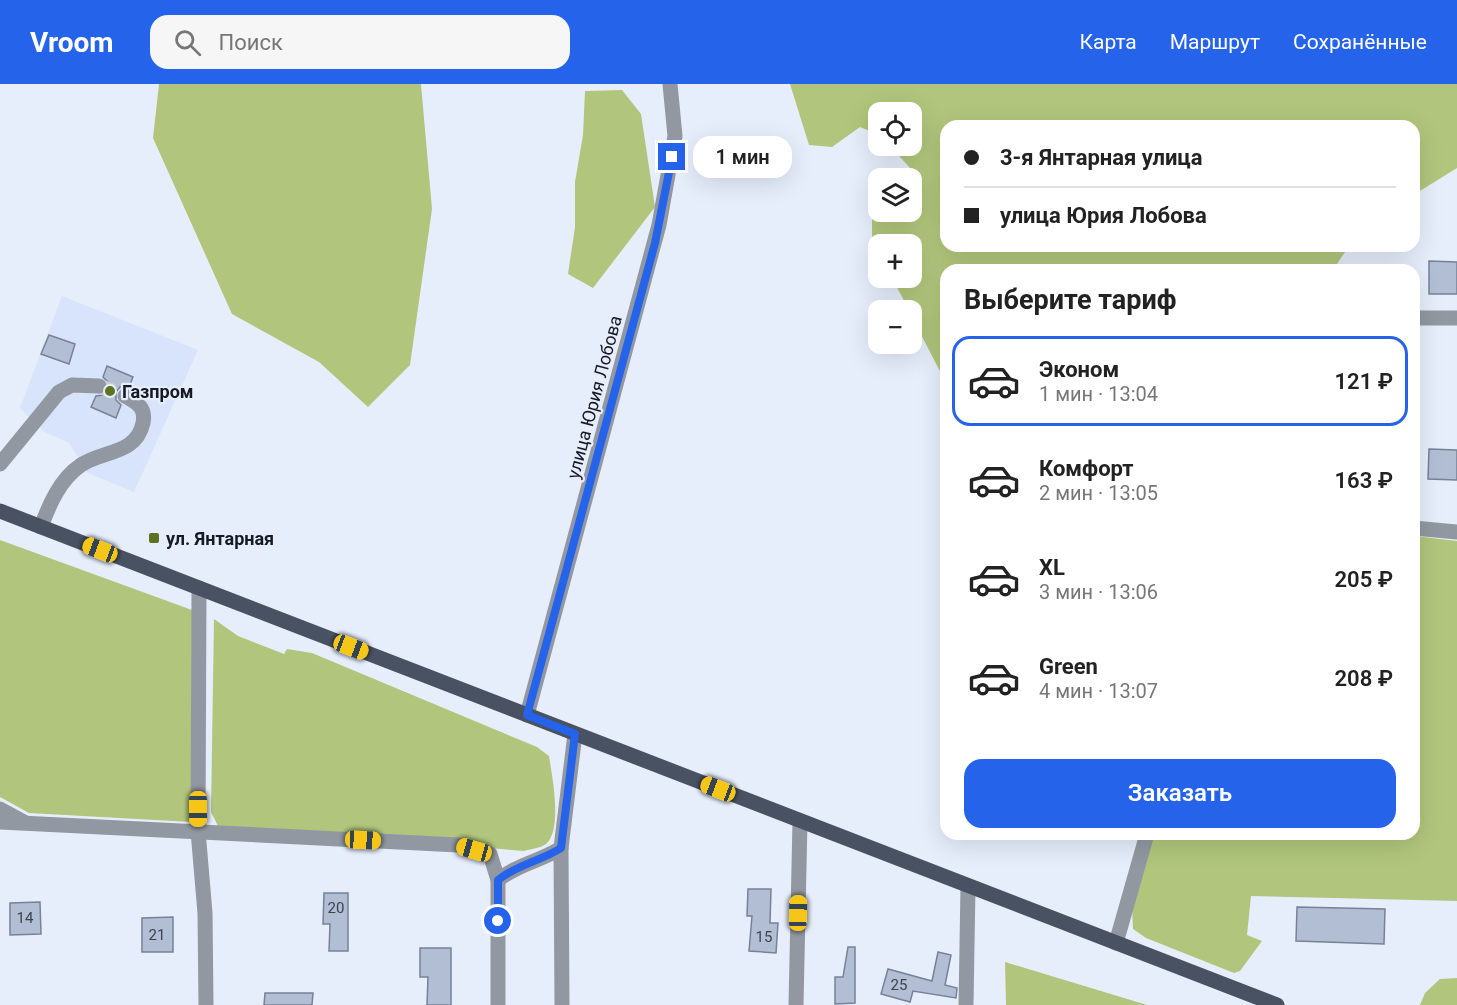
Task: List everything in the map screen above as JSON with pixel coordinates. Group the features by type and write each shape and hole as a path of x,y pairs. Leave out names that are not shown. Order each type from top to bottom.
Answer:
{"main road":[{"path":"0,511 1277,1005"}],"street":[{"name":"улица Юрия Лобова","path":"527,715 659,225 675,136 670,84"},
{"path":"1420,318 1457,318"},
{"path":"0,464 58,392 72,385 99,386"},
{"path":"40,527 51,500 74,471 81,465 123,450 141,433 144,415 140,403 125,396"},
{"path":"1420,529 1457,532"},
{"path":"199,588 198,831 205,913 206,1005"},
{"path":"562,1005 561,848 575,734"},
{"path":"0,809 27,824"},
{"path":"796,1005 800,821"},
{"path":"0,822 458,845 490,854 498,880 498,1005"},
{"path":"1116,943 1145,840"},
{"path":"498,880 510,870 547,857 561,848"},
{"path":"966,1005 968,886"}],"shaded area":[{"path":"62,296 198,350 134,492 88,473 69,443 43,431 20,408"}],"green space":[{"path":"159,84 421,84 432,209 410,365 368,407 319,362 232,314 153,138"},
{"path":"790,84 1457,84 1457,168 1420,191 1420,120 940,120 940,252 1345,252 1337,264 940,264 940,371 922,336 922,300 904,300 897,288 922,288 922,234 872,234 872,222 922,222 922,168 910,168 899,156 922,156 922,102 868,102 868,130 860,127 832,147 809,145"},
{"path":"622,90 641,114 655,207 593,288 568,274 575,227 575,182 583,135 585,91"},
{"path":"1420,537 1457,541 1457,901 1251,896 1247,935 1262,941 1240,971 1234,973 1146,938 1133,929 1132,908 1151,840 1420,840"},
{"path":"0,540 192,610 191,822 29,813 0,797"},
{"path":"214,619 238,636 284,654 287,649 312,653 537,747 549,756 555,802 554,827 551,837 546,844 524,851 218,826 211,812"},
{"path":"1005,962 1147,1005 1006,1005"},
{"path":"1457,978 1457,1005 1420,1005 1425,993 1440,979"}],"building":[{"path":"1429,261 1457,262 1457,294 1429,294"},
{"path":"49,335 75,344 69,364 41,354"},
{"path":"107,366 133,377 129,387 120,387 116,392 116,400 121,405 116,418 91,407 96,396 108,391 108,382 103,377"},
{"path":"1429,449 1457,450 1457,480 1428,479"},
{"path":"748,889 771,889 770,923 778,923 776,953 749,951 752,916 747,916"},
{"path":"324,893 348,893 348,951 329,951 330,924 323,924"},
{"path":"40,902 41,934 10,935 10,903"},
{"path":"1297,907 1385,909 1384,944 1296,941"},
{"path":"173,917 173,952 142,952 142,918"},
{"path":"848,947 855,947 855,1003 835,1004 835,977 843,977"},
{"path":"420,948 451,948 451,1005 427,1005 428,977 420,977"},
{"path":"938,952 951,955 945,985 957,988 956,998 913,991 910,1002 881,994 888,969 932,981"},
{"path":"265,993 313,993 312,1005 264,1005"}],"tunnel":[{"path":"99,386 125,396"}],"place":[{"name":"Газпром","path":"110,391"},
{"name":"ул. Янтарная","path":"154,538"}],"route":[{"path":"498,921 498,880 510,870 547,857 561,848 575,734 527,715 571,562 655,243 672,157"}]}
